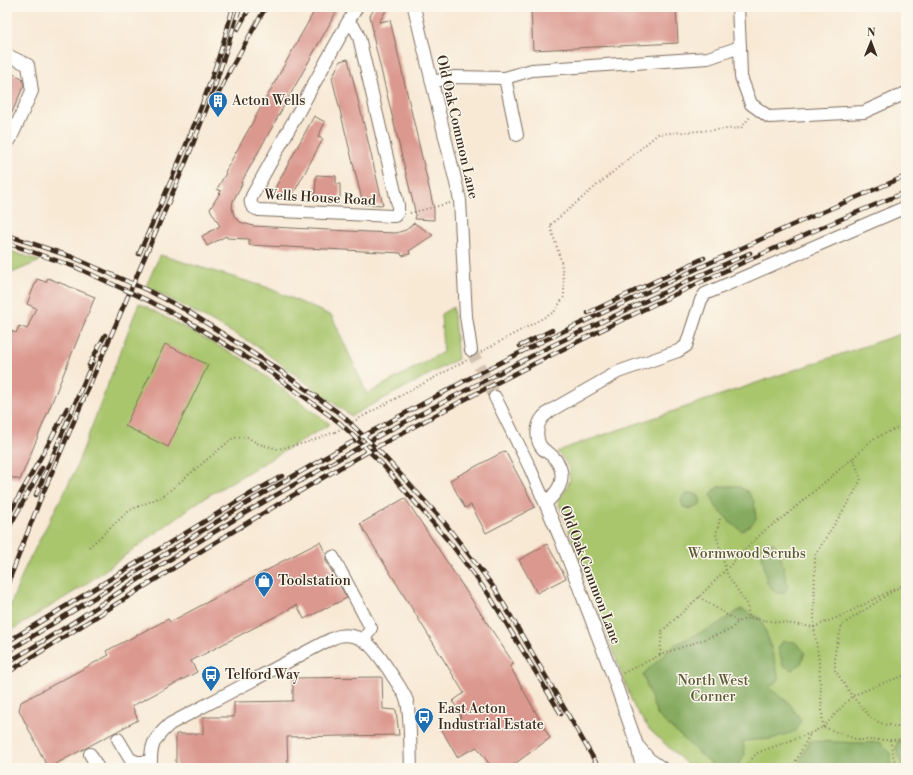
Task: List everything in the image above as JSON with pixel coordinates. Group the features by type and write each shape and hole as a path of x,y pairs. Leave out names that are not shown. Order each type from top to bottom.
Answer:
{"street":[{"name":"Wells House Road","path":"348,22 354,27 359,37 398,205 398,212 395,216 392,216 255,209 250,203 252,196 348,22 357,7"},
{"name":"Old Oak Common Lane","path":"414,7 460,200 466,316 473,354"},
{"path":"738,7 741,77 751,104 769,117 864,112 906,93"},
{"path":"432,82 454,77 505,78 532,70 708,58 740,47"},
{"path":"7,55 28,65 32,91 10,140 7,141"},
{"path":"505,78 517,135"},
{"path":"546,503 560,486 562,478 562,470 559,464 551,454 542,448 538,442 537,435 539,423 550,411 618,372 678,351 686,346 701,300 705,294 906,207"},
{"name":"Old Oak Common Lane","path":"495,397 546,503 613,676 637,745 642,768"},
{"path":"333,557 371,628 364,640"},
{"path":"118,739 130,758 137,762 151,765 152,746 158,734 170,724 325,642 340,636 353,636 364,640 372,647 406,699 409,713 411,768"},
{"path":"637,745 649,759 662,768"},
{"path":"90,754 98,768"}],"path":[{"path":"89,547 130,510 164,496 233,438 248,437 259,444 278,449 305,443 335,432 473,354 554,312 564,298 564,283 561,261 550,225 658,134 741,128 757,108"},
{"path":"408,213 451,203"},
{"path":"660,655 662,631 699,597 764,531 785,516 873,439 906,424"},
{"path":"823,727 819,662 814,627 815,555 850,501 861,479 852,458"},
{"path":"720,519 716,534 726,570 728,576 747,604 749,618"},
{"path":"906,581 904,584 842,625 835,652 835,670 852,696 872,718 884,724 897,727 906,726"},
{"path":"613,676 660,655 730,630 738,622 749,618 814,627 841,616 904,584"},
{"path":"699,597 738,622"},
{"path":"744,768 757,754 823,727 852,696 906,675"},
{"path":"823,727 858,740 906,739"},
{"path":"792,768 811,733"},
{"path":"890,740 896,768"}],"green space":[{"path":"7,250 40,261 7,275"},
{"path":"160,255 266,287 332,316 367,394 443,352 441,314 453,307 458,359 351,416 255,345 146,286"},
{"path":"139,303 243,359 330,424 201,500 82,587 7,633 7,614 25,568 74,473"},
{"name":"Wormwood Scrubs","path":"906,332 906,768 691,768 650,730 634,707 558,501 569,482 570,472 564,460 557,452"},
{"path":"720,486 737,486 747,491 754,501 756,519 751,525 742,531 731,523 716,507 711,495 715,489"},
{"path":"692,493 698,495 701,501 699,506 691,509 683,507 681,500 684,495"},
{"path":"767,541 775,544 780,553 788,587 784,593 776,593 767,583 762,555 762,545"},
{"name":"North West Corner","path":"741,609 760,618 769,640 779,679 769,688 789,703 801,720 796,731 771,739 743,741 745,754 737,768 716,768 657,715 643,674 676,644 713,627"},
{"path":"783,641 795,642 805,652 801,664 792,670 783,665 778,648"},
{"path":"810,741 862,743 880,742 890,753 891,768 801,767 800,760"},
{"path":"898,741 906,741 906,767 902,766 896,748"}],"building":[{"path":"323,7 339,7 241,183 242,184 233,201 232,207 234,216 240,222 253,226 368,232 396,233 406,230 414,223 433,235 409,251 410,254 402,256 401,253 249,245 249,239 227,238 226,236 207,246 202,236 220,226 210,209 221,191 217,189 226,173 225,172 316,8 321,11"},
{"path":"375,7 388,7 379,22 390,20 431,196 434,210 434,220 415,219 416,215 372,32 370,16"},
{"path":"561,7 676,7 678,43 533,50 531,9"},
{"path":"348,59 383,205 363,204 332,78 340,61"},
{"path":"7,71 22,78 24,85 7,124"},
{"path":"314,116 325,122 318,137 323,139 290,200 285,197 283,200 272,194"},
{"path":"316,175 336,176 336,184 340,184 340,198 319,199 319,197 315,197"},
{"path":"48,278 95,297 20,480 7,476 7,329 16,333 19,326 27,329 36,308 27,304 37,279 46,282"},
{"path":"165,344 208,365 168,447 125,426"},
{"path":"505,451 535,507 486,533 471,505 465,508 450,480"},
{"path":"405,498 514,664 510,666 550,738 509,768 492,768 477,747 457,757 442,730 461,717 453,701 464,693 360,524"},
{"path":"320,542 326,554 326,561 347,598 304,619 297,605 191,661 197,672 132,706 138,720 48,768 19,710 21,702 109,655 106,651 168,619 170,622"},
{"path":"547,544 566,578 537,593 519,560"},
{"path":"382,677 383,709 396,710 399,735 287,737 288,767 176,768 176,734 203,734 203,717 234,717 234,702 293,701 293,678"}],"tunnel":[{"path":"471,350 495,397"}],"railway":[{"path":"139,254 179,163 203,101 233,7"},
{"path":"7,586 40,500 188,157 213,92 240,7"},
{"path":"238,29 250,7"},
{"path":"213,105 230,70 266,7"},
{"path":"7,652 242,506 345,446 468,379 545,340 692,271 790,226 906,176"},
{"path":"7,673 268,510 424,421 596,333 733,267 801,236 906,192"},
{"path":"7,235 72,257 149,291 186,310 282,372 343,416 380,452 444,522 495,589 599,768"},
{"path":"7,243 75,267 145,299 186,320 270,372 340,423 382,464 451,544 489,595 561,714"},
{"path":"7,663 245,513 382,434 549,347 750,253"},
{"path":"588,313 704,258"},
{"path":"520,346 552,330"},
{"path":"89,365 105,335"},
{"path":"36,495 93,361"},
{"path":"7,518 67,408"},
{"path":"7,531 42,468"},
{"path":"7,642 238,501 282,476"}],"place":[{"name":"Acton Wells","path":"218,118"},
{"name":"Toolstation","path":"264,598"},
{"name":"Telford Way","path":"211,692"},
{"name":"East Acton Industrial Estate","path":"424,734"}]}
